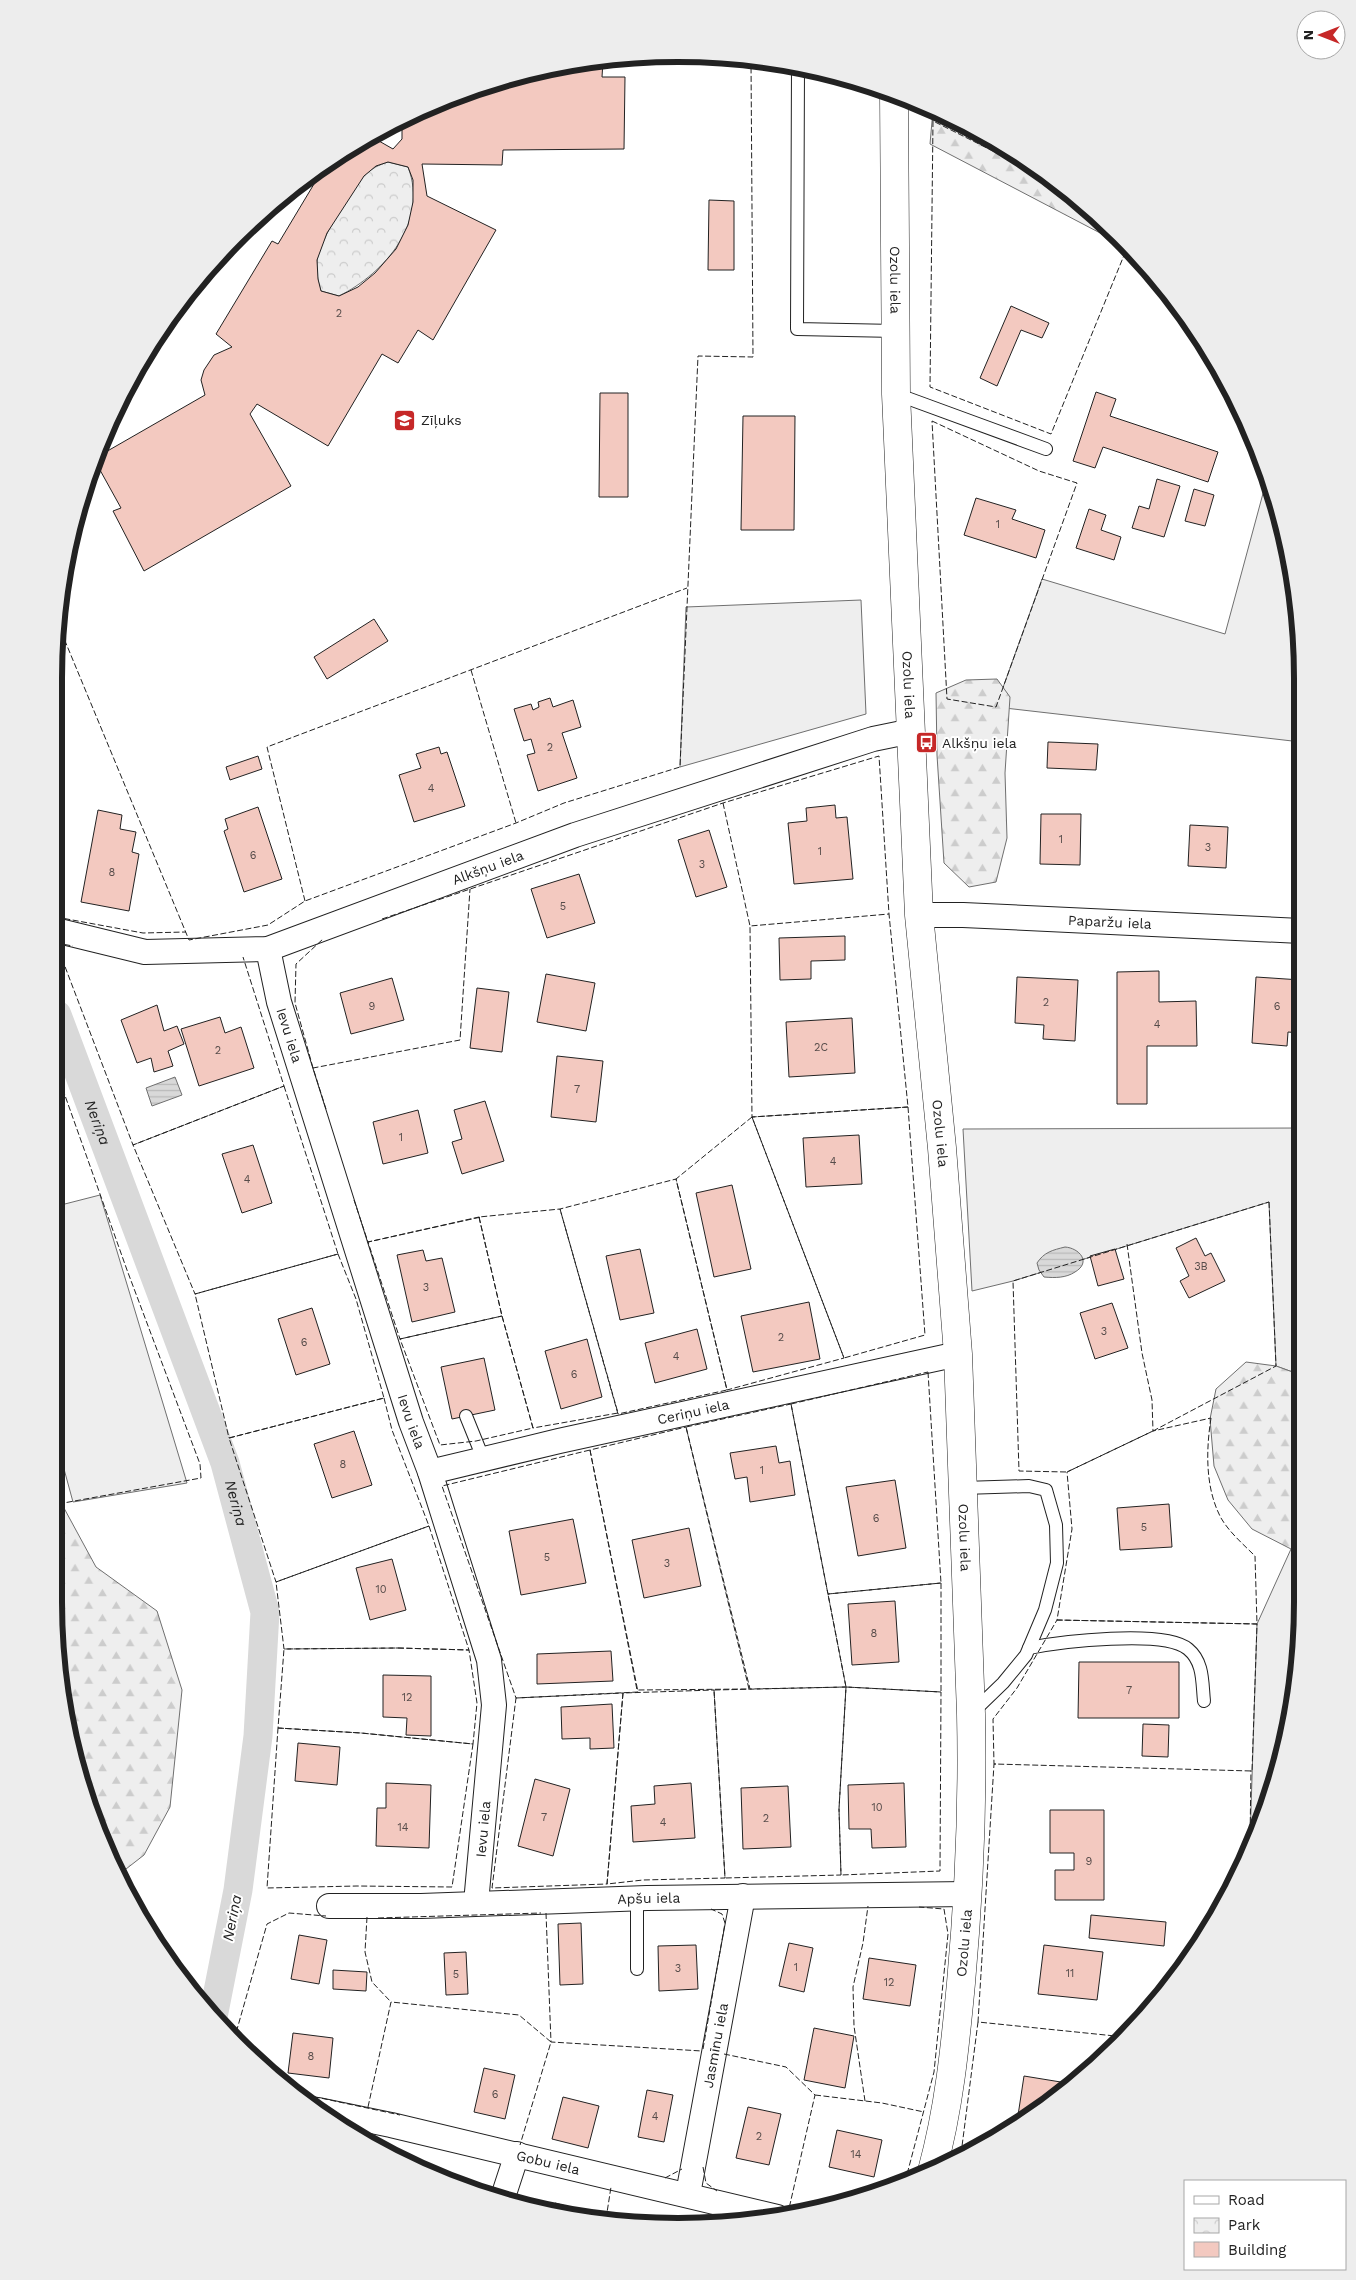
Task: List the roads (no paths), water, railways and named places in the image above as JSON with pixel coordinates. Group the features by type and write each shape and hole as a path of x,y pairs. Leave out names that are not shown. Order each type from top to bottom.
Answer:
{"main road":[{"name":"Ozolu iela","path":"894,102 896,394 919,915 943,1158 958,1354 972,1764 968,1894 954,2065 943,2132 935,2161"}],"street":[{"name":"Alkšņu iela","path":"62,932 145,952 268,948 575,835 873,739 912,731"},
{"name":"Paparžu iela","path":"919,915 963,915 1294,931"},
{"name":"Ievu iela","path":"268,948 282,1012 411,1422 430,1472 489,1660 494,1705 476,1903"},
{"name":"Ceriņu iela","path":"430,1472 482,1458 958,1354"},
{"name":"Apšu iela","path":"329,1906 743,1896 968,1894"},
{"name":"Jasmīnu iela","path":"688,2194 743,1896"},
{"name":"Gobu iela","path":"335,2113 391,2124 758,2212"},
{"path":"504,2193 517,2154"}],"lane":[{"path":"798,74 797,329 896,331"},
{"path":"896,394 1046,448"},
{"path":"466,1416 482,1458"},
{"path":"963,1488 1029,1486 1046,1490 1056,1525 1057,1563 1045,1610 1026,1655 1003,1683 971,1714"},
{"path":"1029,1648 1052,1643 1105,1638 1161,1640 1187,1648 1201,1667 1204,1702"},
{"path":"637,1899 637,1969"}],"waterway":[{"name":"Neriņa","path":"62,1028 225,1463 265,1612 258,1736 238,1890 215,2008"},
{"path":"216,1953 226,1953"}],"place":[{"name":"Zīļuks","path":"405,420"},
{"name":"Alkšņu iela","path":"926,743"}]}
